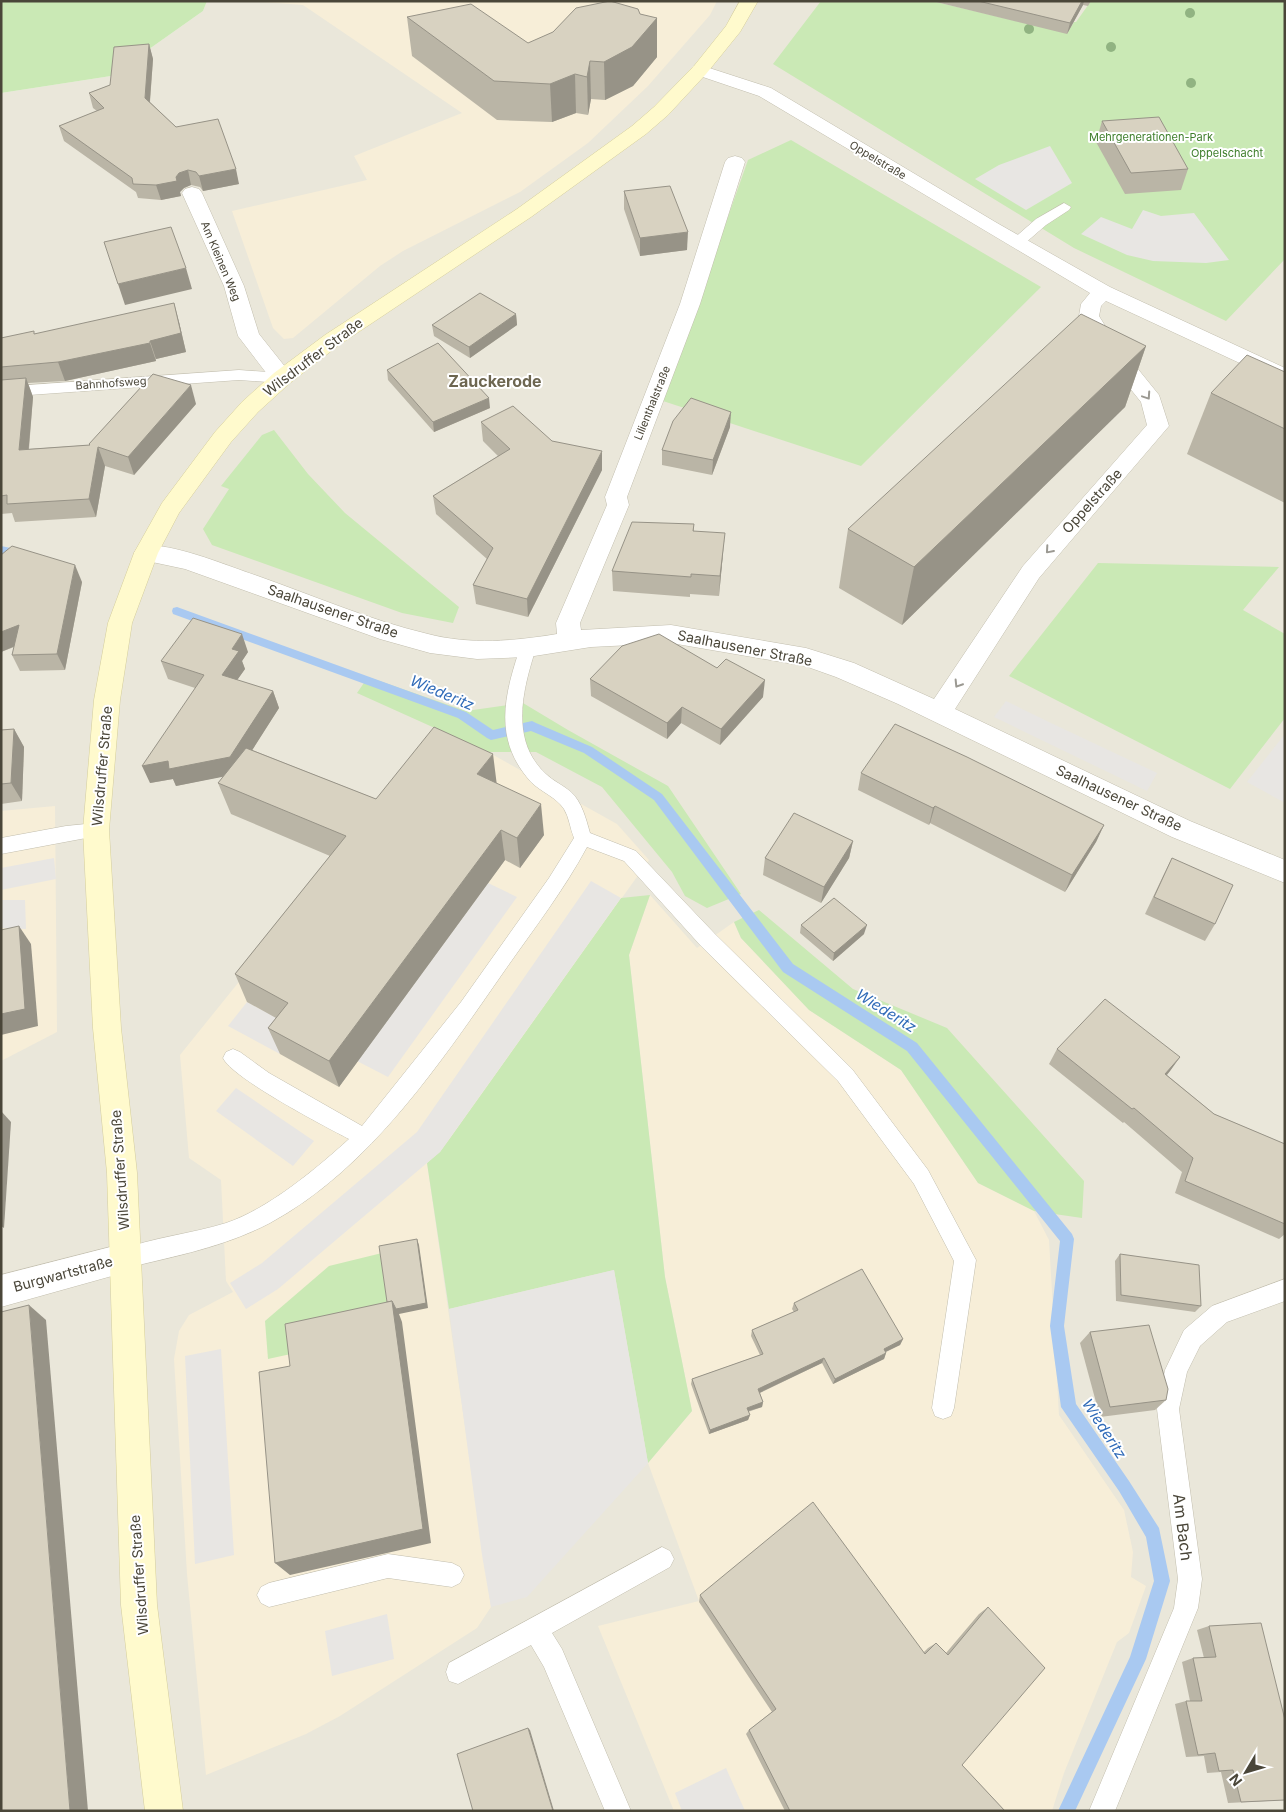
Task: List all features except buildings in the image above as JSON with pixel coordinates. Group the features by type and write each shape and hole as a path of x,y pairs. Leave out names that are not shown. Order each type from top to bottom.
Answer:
{"main road":[{"name":"Wilsdruffer Straße","path":"164,1811 139,1605 122,1174 104,992 96,830 107,700 120,623 146,553 181,493 223,437 250,407 282,378 332,340 524,213 610,152 661,111 700,70 734,28 749,1"}],"street":[{"name":"Oppelstraße","path":"700,70 745,84 772,96 1103,292 1285,378"},
{"name":"Lilienthalstraße","path":"570,640 568,623 618,505 616,496 655,400 690,304 722,198 735,162"},
{"name":"Am Kleinen Weg","path":"192,194 234,286 249,336 282,378"},
{"name":"Oppelstraße","path":"939,712 1031,572 1158,426 1151,400 1103,341 1089,316 1091,304 1103,292"},
{"name":"Saalhausener Straße","path":"146,553 188,561 389,632 430,644 477,650 528,648 570,640 671,634 796,655 845,670 939,712 1181,828 1285,872"},
{"name":"Burgwartstraße","path":"1,1290 126,1258"}],"lane":[{"path":"1018,242 1041,222 1064,207"},
{"name":"Bahnhofsweg","path":"1,392 239,375 282,378"},
{"path":"126,1258 230,1232 264,1215 317,1181 364,1138 408,1087 487,983 565,870 583,838 571,804 536,775 516,742 512,716 514,692 528,648"},
{"path":"1,846 96,830"},
{"path":"583,838 630,856 708,940 845,1076 921,1177 965,1260 943,1408"},
{"path":"233,1058 262,1079 364,1138"},
{"name":"Am Bach","path":"1102,1811 1186,1608 1190,1578 1168,1409 1176,1370 1192,1338 1220,1314 1285,1290"},
{"path":"458,1672 662,1559"},
{"path":"269,1595 388,1566 452,1575"},
{"path":"536,1629 553,1658 618,1811"}],"shaded area":[{"path":"207,1 1285,1 1285,1811 1,1811 1,93 111,76 203,11"},
{"path":"249,1 717,1 710,15 648,86 588,143 520,192 403,251 380,266 293,338 284,339 273,328 232,211 367,180 354,156 462,113 303,5"},
{"path":"1050,146 1072,183 1026,210 975,179 999,165"},
{"path":"1143,210 1161,216 1194,213 1229,260 1206,263 1153,261 1127,255 1081,234 1101,217 1132,229"},
{"path":"1006,701 1157,773 1147,791 994,717"},
{"path":"441,731 488,752 617,824 649,860 448,1141 427,1163 491,1607 477,1628 340,1716 306,1734 206,1775 187,1574 174,1359 179,1331 189,1315 233,1292 226,1281 221,1180 189,1158 180,1055"},
{"path":"1285,734 1285,803 1247,782"},
{"path":"55,806 57,1032 1,1061 1,811"},
{"path":"54,858 56,879 1,890 1,868"},
{"path":"591,881 621,898 440,1152 278,1289 246,1309 230,1283 262,1263 417,1132"},
{"path":"488,883 517,897 388,1077 357,1061"},
{"path":"650,895 697,948 734,922 741,938 809,1010 901,1070 978,1183 1034,1211 1049,1240 1059,1415 1124,1510 1133,1552 1131,1577 1146,1586 1129,1633 1117,1642 1064,1773 1052,1811 674,1811 598,1626 699,1601 648,1463 692,1411 665,1277 629,955"},
{"path":"1,900 25,900 26,929 1,928"},
{"path":"247,1002 299,1029 280,1054 228,1026"},
{"path":"236,1088 314,1141 293,1166 216,1111"},
{"path":"614,1270 648,1463 527,1597 491,1607 482,1555 449,1309"},
{"path":"221,1349 234,1555 195,1564 185,1356"},
{"path":"387,1614 394,1659 332,1676 325,1631"},
{"path":"726,1768 745,1811 682,1811 675,1793"}],"green space":[{"path":"1,1 207,1 203,11 111,76 1,93"},
{"name":"Mehrgenerationen-Park","path":"821,1 932,1 1067,33 1091,1 1285,1 1285,259 1226,321 1074,248 773,64"},
{"path":"791,140 1041,287 861,466 663,401 748,160"},
{"path":"274,430 308,474 345,513 459,607 453,623 402,613 212,545 203,529 229,489 221,486 262,435"},
{"path":"1098,563 1279,567 1243,610 1285,634 1285,718 1230,789 1009,676"},
{"path":"368,677 466,711 523,703 668,786 741,894 707,908 685,896 672,872 602,787 536,752 488,752 357,693"},
{"path":"650,895 629,955 665,1277 692,1411 648,1463 614,1270 449,1309 427,1163 440,1152 621,898"},
{"path":"759,910 853,989 947,1028 1084,1181 1082,1218 1034,1211 978,1183 901,1070 809,1010 741,938 734,922"},
{"path":"382,1253 390,1316 300,1352 268,1359 265,1321 329,1266"}],"waterway":[{"name":"Wiederitz","path":"1,550 21,554"},
{"name":"Wiederitz","path":"177,611 462,715 491,735 532,726 588,750 658,797 788,968 912,1047 1067,1239 1057,1326 1069,1407 1124,1486 1153,1534 1162,1581 1138,1659 1066,1811"}],"district":[{"name":"Zauckerode","path":"495,381"}],"park label":[{"name":"Oppelschacht","path":"1227,153"}]}
